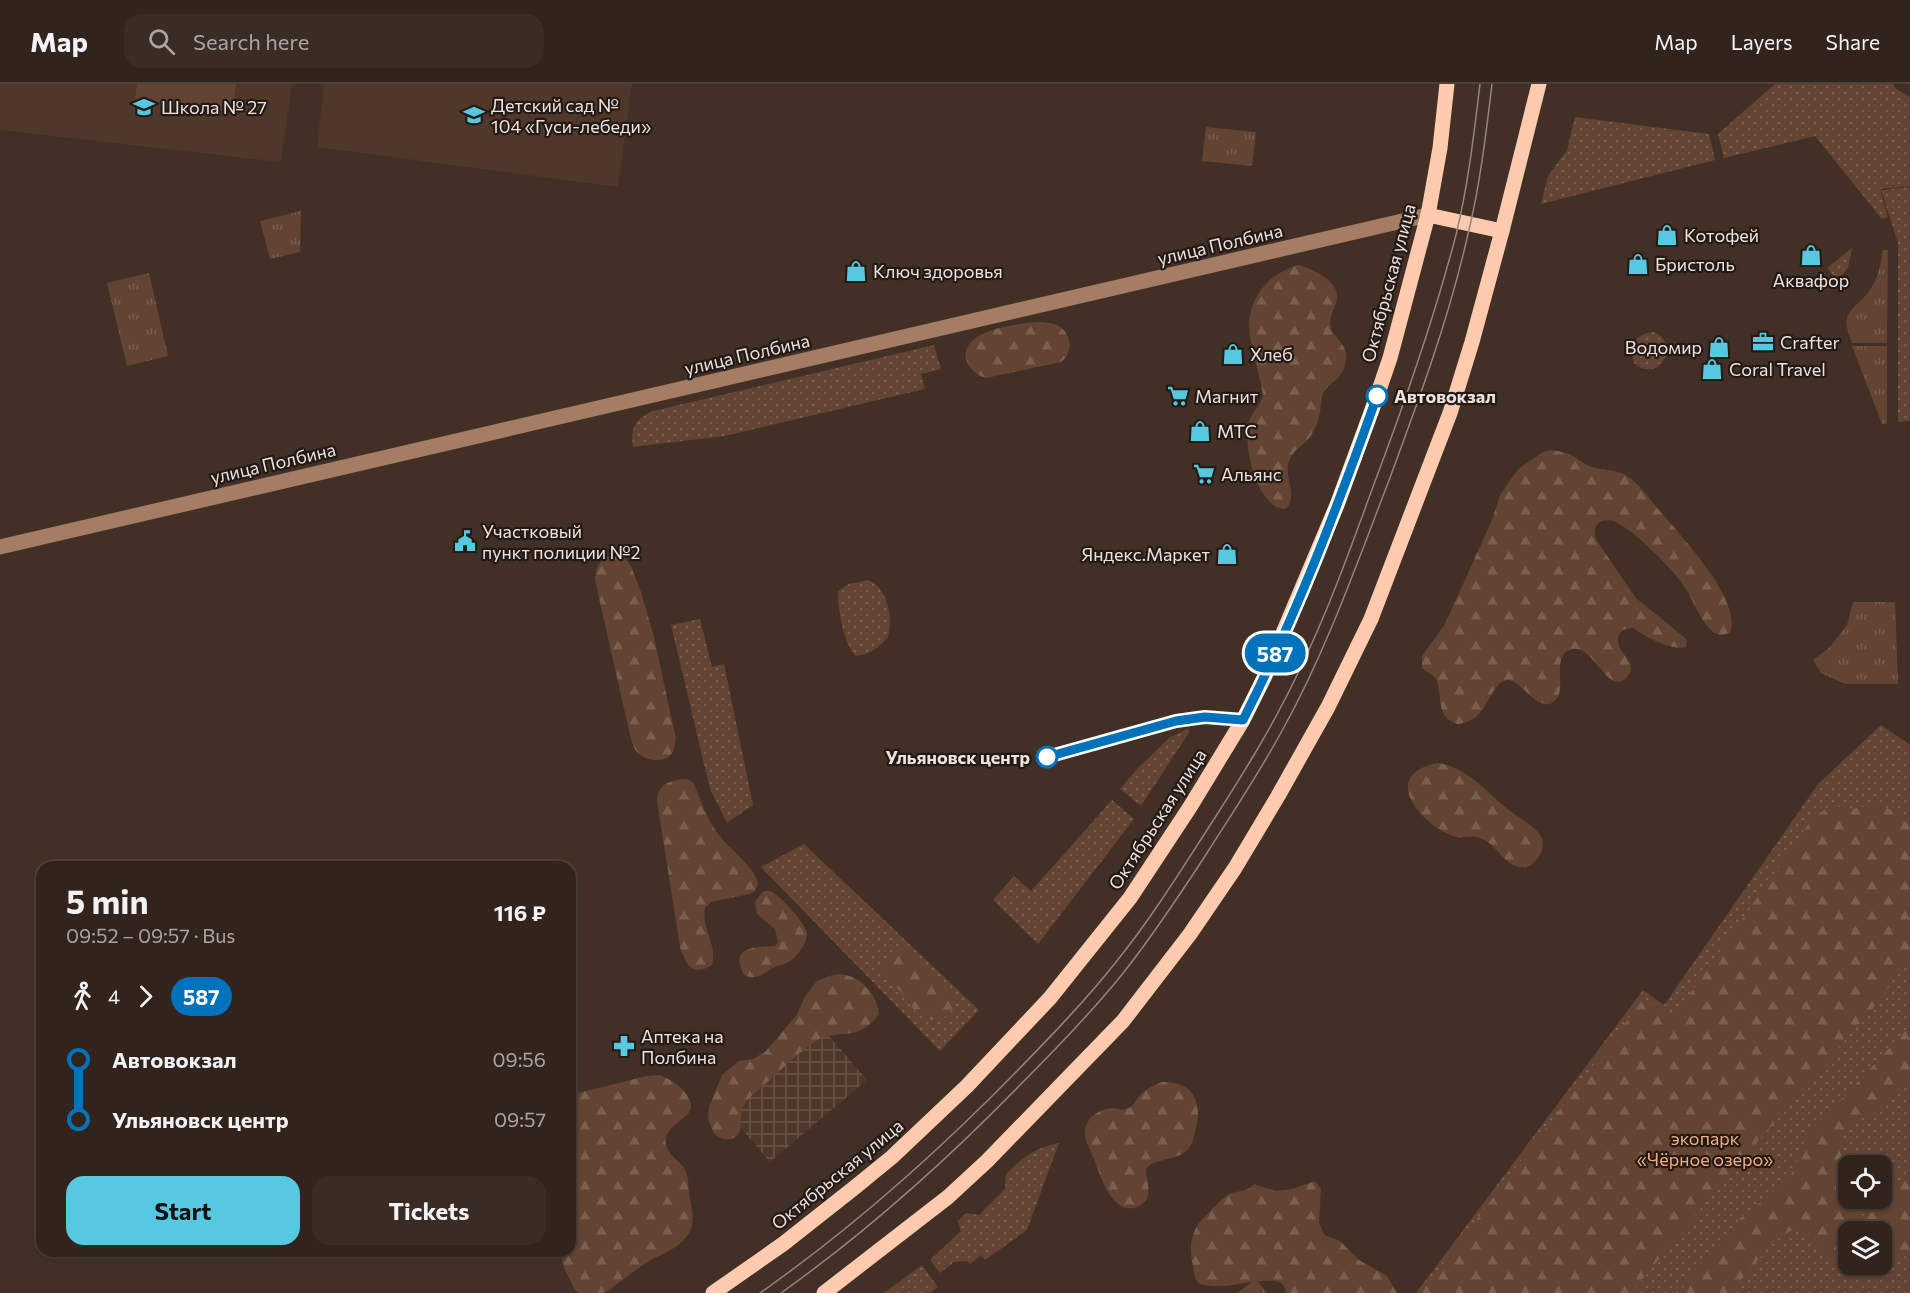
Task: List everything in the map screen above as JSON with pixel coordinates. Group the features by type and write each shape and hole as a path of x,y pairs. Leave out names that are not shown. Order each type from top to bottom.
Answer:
{"main road":[{"name":"Октябрьская улица","path":"713,1293 783,1244 845,1195 929,1122 967,1086 1050,998 1130,898 1190,807 1243,720 1282,639 1337,505 1390,358 1428,215 1440,148 1447,84"},
{"path":"824,1293 948,1197 1084,1064 1123,1021 1190,934 1235,868 1328,707 1371,619 1450,413 1472,342 1539,84"},
{"name":"улица Полбина","path":"1428,215 1502,231"}],"street":[{"name":"улица Полбина","path":"0,547 1428,215"}],"shaded area":[{"name":"Школа № 27","path":"0,84 292,84 281,162 0,130"},
{"name":"Детский сад № 104 «Гуси-лебеди»","path":"324,84 632,84 618,187 317,147"},
{"path":"825,1031 867,1080 770,1162 728,1113"}],"green space":[{"path":"137,84 236,84 232,112 135,100"},
{"path":"1775,84 1893,84 1896,89 1910,97 1910,186 1880,189 1888,217 1882,219 1815,136 1724,158 1718,134"},
{"path":"1575,117 1709,134 1715,160 1541,204 1548,176 1567,150"},
{"path":"1206,127 1256,132 1252,166 1202,161"},
{"path":"1910,187 1910,421 1898,422 1898,243 1881,190"},
{"path":"301,211 300,252 270,259 260,221"},
{"path":"1852,248 1848,268 1837,280 1827,268"},
{"path":"1882,250 1888,250 1887,343 1852,343 1847,326 1848,316 1873,285 1880,268"},
{"path":"1297,265 1329,280 1336,291 1337,300 1330,323 1333,332 1345,349 1346,360 1340,376 1323,393 1319,418 1314,431 1289,461 1291,498 1286,509 1276,506 1267,499 1260,488 1248,448 1248,425 1263,396 1251,345 1249,321 1257,296 1265,285 1279,273"},
{"path":"149,273 168,356 127,366 107,283"},
{"path":"1040,322 1055,324 1067,335 1068,354 1061,362 986,378 969,366 966,359 967,349 972,341 982,334 1006,326"},
{"path":"1653,332 1666,343 1666,351 1659,365 1652,369 1644,369 1634,363 1632,352 1634,342 1641,335"},
{"path":"934,345 941,369 921,374 925,389 725,436 633,447 632,435 635,425 642,417 653,411"},
{"path":"1852,346 1887,346 1887,424 1882,424"},
{"path":"1551,450 1569,454 1595,468 1626,475 1639,486 1694,551 1719,586 1732,619 1730,633 1721,635 1714,633 1700,615 1682,583 1637,537 1617,523 1609,520 1602,521 1597,525 1595,532 1601,547 1636,598 1685,638 1686,647 1666,645 1633,628 1622,630 1618,643 1631,669 1622,681 1615,682 1588,655 1580,650 1572,649 1562,657 1559,693 1551,703 1545,704 1538,701 1519,685 1507,680 1496,687 1478,715 1472,720 1457,724 1449,720 1442,710 1436,679 1422,668 1422,656 1445,624 1492,520 1500,495 1522,466 1543,452"},
{"path":"614,555 623,556 631,566 654,637 676,739 672,754 663,759 652,760 642,756 635,749 630,735 595,580 600,563 605,558"},
{"path":"868,580 879,588 887,602 890,618 889,633 885,641 876,649 856,656 848,643 840,616 838,591 849,584"},
{"path":"1853,602 1895,602 1898,684 1845,684 1821,673 1813,660 1830,647 1847,625"},
{"path":"700,619 712,667 724,664 753,805 727,823 710,789 671,625"},
{"name":"экопарк «Чёрное озеро»","path":"1881,725 1910,745 1910,1293 1416,1293 1643,990 1664,1005 1818,784"},
{"path":"1187,729 1190,731 1141,806 1120,789 1169,738"},
{"path":"1437,763 1466,774 1535,829 1543,842 1542,851 1532,864 1522,867 1511,864 1485,840 1477,837 1453,836 1440,830 1418,811 1408,788 1410,778 1420,769"},
{"path":"683,779 690,780 694,784 712,826 751,869 758,883 755,891 750,894 711,902 705,908 705,923 713,958 712,965 699,970 687,964 680,947 657,801 659,791 665,785"},
{"path":"1112,800 1134,819 1038,944 993,900 1014,876 1031,891"},
{"name":"экопарк «Чёрное озеро»","path":"1878,804 1898,813 1910,825 1910,957 1874,1007 1733,1170 1631,1293 1421,1293 1644,998 1673,1018 1810,822 1830,805 1852,809"},
{"path":"804,844 979,1010 940,1051 761,867"},
{"path":"763,891 772,892 787,905 803,924 807,938 802,949 790,961 752,977 744,975 740,965 742,953 752,948 775,946 778,942 775,929 757,914 755,902"},
{"path":"899,949 914,953 951,988 955,1003 953,1009 945,1017 935,1020 918,1014 904,995 887,979 883,970 885,961"},
{"path":"839,974 854,978 866,987 875,999 879,1014 864,1029 827,1037 811,1044 747,1101 743,1107 740,1130 736,1137 724,1139 714,1134 708,1119 709,1107 722,1075 739,1061 753,1059 765,1052 796,1016 806,995 817,981"},
{"path":"1910,1026 1910,1086 1902,1086 1882,1110 1849,1123 1840,1139 1843,1155 1838,1155 1838,1209 1848,1209 1859,1216 1877,1209 1892,1209 1892,1193 1910,1167 1910,1249 1907,1254 1892,1266 1892,1221 1838,1221 1838,1271 1809,1234 1797,1227 1773,1242 1730,1293 1678,1293 1744,1214 1790,1178 1806,1137"},
{"path":"659,1075 668,1079 685,1092 690,1101 689,1112 669,1131 666,1145 687,1175 692,1226 683,1241 649,1261 608,1291 579,1293 575,1290 564,1268 561,1257 576,1257 576,1094"},
{"path":"1162,1082 1181,1085 1193,1095 1198,1109 1198,1118 1193,1140 1182,1154 1150,1165 1146,1169 1148,1193 1143,1203 1130,1208 1122,1206 1115,1201 1104,1184 1086,1140 1086,1125 1091,1117 1103,1110 1129,1108 1142,1093"},
{"path":"1059,1143 1027,1230 985,1260 981,1255 970,1264 967,1261 954,1262 940,1273 930,1260 961,1231 958,1221 966,1213 979,1215 1005,1189 1006,1174 1024,1158 1043,1147"},
{"path":"1315,1181 1321,1189 1319,1222 1324,1235 1340,1241 1359,1260 1387,1276 1397,1293 1286,1293 1279,1282 1261,1281 1207,1286 1197,1281 1191,1255 1192,1238 1199,1223 1222,1199 1229,1194 1248,1189 1254,1184 1276,1191 1292,1189"},
{"path":"922,1265 938,1287 930,1293 884,1293"},
{"path":"1845,1275 1877,1275 1860,1279"},
{"path":"1256,1279 1267,1293 1237,1293"}],"tram line":[{"path":"760,1293 829,1242 926,1159 1031,1057 1093,990 1152,914 1255,753 1288,693 1329,603 1386,453 1418,360 1456,235 1470,160 1480,84"},
{"path":"781,1293 876,1220 935,1167 993,1112 1087,1016 1157,928 1265,761 1299,699 1340,608 1432,360 1452,297 1472,216 1492,84"}],"bus line":[{"name":"587","path":"1047,757 1176,721 1205,717 1243,720 1282,639 1337,505 1377,396"}],"place":[{"name":"Школа № 27","path":"144,107"},
{"name":"Детский сад № 104 «Гуси-лебеди»","path":"474,115"},
{"name":"Котофей","path":"1667,235"},
{"name":"Аквафор","path":"1811,255"},
{"name":"Бристоль","path":"1638,264"},
{"name":"Ключ здоровья","path":"856,271"},
{"name":"Crafter","path":"1763,342"},
{"name":"Водомир","path":"1719,347"},
{"name":"Хлеб","path":"1233,354"},
{"name":"Coral Travel","path":"1712,369"},
{"name":"Магнит","path":"1178,396"},
{"name":"Автовокзал","path":"1377,396"},
{"name":"МТС","path":"1200,431"},
{"name":"Альянс","path":"1204,474"},
{"name":"Участковый пункт полиции №2","path":"465,541"},
{"name":"Яндекс.Маркет","path":"1227,554"},
{"name":"Ульяновск центр","path":"1047,757"},
{"name":"Аптека на Полбина","path":"624,1046"}]}
